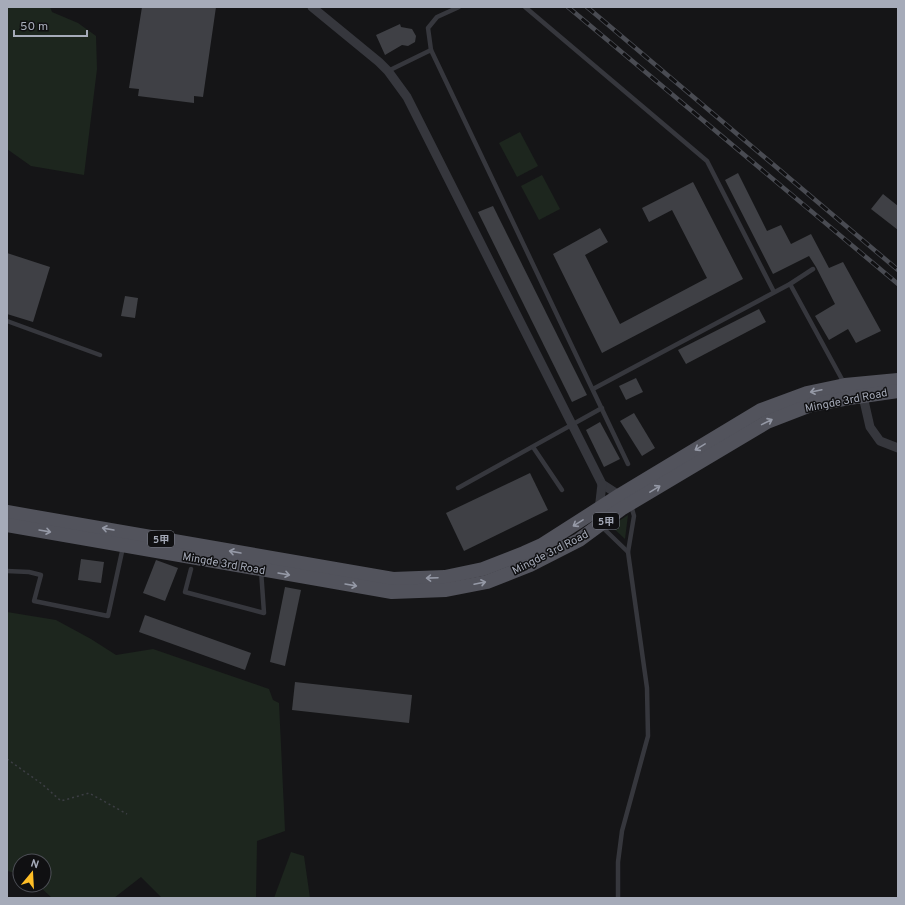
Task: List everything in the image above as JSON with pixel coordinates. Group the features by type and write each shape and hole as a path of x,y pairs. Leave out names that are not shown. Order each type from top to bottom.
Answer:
{"main road":[{"name":"Mingde 3rd Road","path":"7,525 124,545 263,564 393,579 445,578 483,569 542,545 599,510 625,499 761,410 807,393 883,387 898,380"},
{"name":"Mingde 3rd Road","path":"883,387 898,391"},
{"name":"Mingde 3rd Road","path":"7,512 392,592 446,590 487,582 530,565 579,540 600,525 625,499"}],"street":[{"path":"312,7 380,62 407,97 602,484 625,499"},
{"path":"854,390 870,427 880,441 898,448"},
{"path":"600,525 599,510 602,484"}],"lane":[{"path":"459,7 437,17 428,28 431,50 628,464"},
{"path":"525,7 707,161 774,292"},
{"path":"388,71 431,50"},
{"path":"593,389 790,284 813,269"},
{"path":"790,284 854,390"},
{"path":"7,321 100,355"},
{"path":"458,488 602,408"},
{"path":"533,447 562,490"},
{"path":"618,898 618,862 622,831 648,736 647,688 628,552 634,516 625,499"},
{"path":"600,525 628,552"},
{"path":"7,571 29,572 41,575 34,602 108,616 124,545"},
{"path":"191,569 185,592 264,613 263,564"}],"path":[{"path":"7,759 42,784 61,801 89,793 127,814"}],"shaded area":[{"path":"7,7 50,7 52,12 78,23 96,36 97,69 84,175 31,166 7,149"},
{"path":"520,132 538,166 517,177 499,143"},
{"path":"542,175 560,209 539,220 521,186"},
{"path":"628,515 625,539 611,526"},
{"path":"7,612 56,620 91,639 116,655 153,649 269,689 273,700 279,703 285,831 257,841 256,898 162,898 141,877 114,898 52,898 47,893 52,893 52,853 12,853 12,872 7,871"},
{"path":"291,852 304,856 310,898 274,898"}],"building":[{"path":"142,7 216,7 203,97 194,96 194,103 138,96 139,89 129,88"},
{"path":"400,24 401,27 412,29 416,36 415,42 408,46 402,45 385,55 376,35"},
{"path":"738,173 767,231 781,225 791,244 811,234 829,268 843,262 881,331 856,343 848,329 829,340 815,316 835,304 816,267 809,256 773,274 725,180"},
{"path":"693,182 743,279 602,353 553,254 600,228 608,242 585,255 620,324 707,278 672,210 649,222 642,208"},
{"path":"883,194 898,206 898,230 871,209"},
{"path":"493,206 587,395 572,402 478,212"},
{"path":"7,253 50,267 33,322 7,314"},
{"path":"125,296 138,298 135,318 121,316"},
{"path":"759,309 766,322 686,364 678,350"},
{"path":"636,378 643,392 626,400 619,386"},
{"path":"634,413 655,448 642,456 620,421"},
{"path":"600,422 620,459 604,467 586,430"},
{"path":"530,473 548,510 464,551 446,513"},
{"path":"81,559 104,562 101,583 78,580"},
{"path":"156,560 178,568 165,601 143,593"},
{"path":"285,587 301,590 285,666 270,662"},
{"path":"145,615 251,653 245,670 139,632"},
{"path":"295,682 412,695 409,723 292,710"}],"railway":[{"path":"568,7 898,284"},
{"path":"587,7 898,270"}]}
